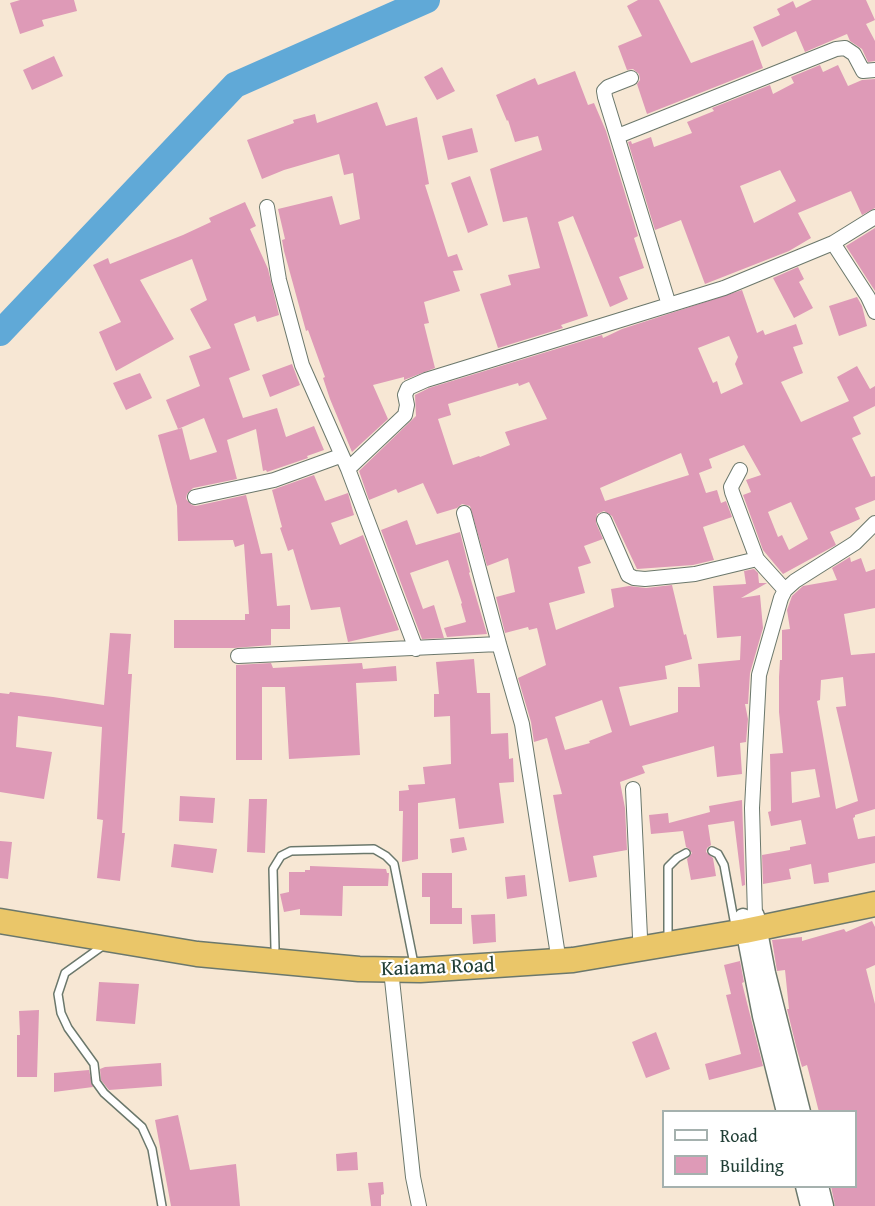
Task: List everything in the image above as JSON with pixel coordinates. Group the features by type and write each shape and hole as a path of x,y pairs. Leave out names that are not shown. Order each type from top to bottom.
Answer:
{"highway":[{"name":"Kaiama Road","path":"0,921 197,954 295,964 391,970 470,968 573,960 747,923 875,892"},
{"name":"Kaiama Road","path":"0,909 199,942 337,955 413,958 491,956 557,949 875,904"}],"street":[{"path":"618,136 836,49 844,48 854,54 863,71 875,70"},
{"path":"631,78 608,87 604,91 669,305"},
{"path":"267,207 279,280 302,365 340,456 348,469 416,649"},
{"path":"348,469 405,415 407,405 405,395 408,388 426,380 724,288 833,243 875,217"},
{"path":"833,243 868,297 875,312"},
{"path":"195,497 274,480 340,456"},
{"path":"740,470 731,487 757,559 785,590"},
{"path":"464,513 522,724 557,949"},
{"path":"604,520 628,575 634,578 694,574 757,559"},
{"path":"786,1110 762,1016 747,923 759,675 785,590 855,543 875,523"},
{"path":"238,656 499,644"},
{"path":"633,789 640,937"},
{"path":"747,923 766,973 800,1110"},
{"path":"391,970 413,1177 419,1206"},
{"path":"806,1188 810,1206"},
{"path":"820,1188 824,1206"}],"lane":[{"path":"275,948 273,869 281,856 291,851 374,849 386,856 393,864 413,958"},
{"path":"712,851 718,854 724,865 747,923"},
{"path":"668,932 668,867 686,853"},
{"path":"110,940 65,974 58,994 61,1013 68,1028 84,1047 94,1064 96,1082 104,1093 142,1127 152,1149 162,1206"}],"building":[{"path":"20,0 74,0 77,11 42,20 44,26 20,34 10,3"},
{"path":"638,0 659,0 691,63 753,40 763,68 647,114 637,84 640,80 639,74 633,69 627,70 618,46 642,36 627,6"},
{"path":"812,0 866,0 875,20 866,24 875,41 875,61 868,62 862,49 850,41 847,34 805,52 796,31 762,47 753,27 780,15 777,9 793,1 796,8"},
{"path":"54,56 63,76 32,90 23,70"},
{"path":"820,65 823,72 838,65 848,86 862,80 875,79 875,208 862,215 851,191 798,213 811,238 789,251 705,284 681,220 655,230 628,142 631,141 632,144 651,137 654,147 692,133 687,122 714,111 712,108 770,85 773,94 794,83 791,77","holes":["780,170 796,201 754,223 740,186"]},
{"path":"442,67 455,91 437,100 424,77"},
{"path":"575,71 588,105 594,103 606,131 638,236 634,238 644,268 619,277 628,299 610,307 573,216 558,222 588,316 561,325 563,328 498,348 480,294 511,285 508,275 540,268 527,217 503,222 490,169 542,150 538,136 515,142 496,95 535,78 538,85"},
{"path":"377,102 386,126 417,117 429,184 425,185 448,257 457,254 463,270 453,271 460,291 424,302 429,323 424,324 435,368 404,380 404,377 373,385 388,419 352,452 330,399 323,378 325,377 308,330 306,331 284,251 282,240 285,239 278,209 332,196 340,225 360,219 353,173 344,175 339,154 262,179 247,140 294,123 293,120 315,114 317,123"},
{"path":"472,128 478,152 448,160 442,136"},
{"path":"470,176 488,225 468,233 451,183"},
{"path":"245,202 256,226 250,229 268,269 279,315 257,322 255,316 234,324 250,370 229,378 243,418 277,408 286,437 314,426 324,450 267,472 263,471 256,429 227,440 237,479 193,488 187,494 186,499 196,506 246,495 261,554 272,553 277,606 290,605 290,629 271,629 271,645 234,648 174,648 174,620 245,620 245,614 249,614 244,544 235,547 233,540 178,541 177,506 158,435 182,428 190,460 217,452 204,418 178,429 166,400 200,386 189,356 211,348 190,309 207,300 192,259 140,280 174,339 116,371 99,332 121,322 93,265 108,258 110,264 183,235 211,222 209,218"},
{"path":"875,228 875,291 846,246"},
{"path":"798,267 804,279 799,282 813,308 794,318 773,278"},
{"path":"742,290 757,333 763,330 765,335 796,324 803,344 793,347 803,373 781,382 801,422 849,401 837,377 857,366 870,389 875,386 875,406 853,417 861,434 852,438 871,477 875,476 875,500 855,508 860,519 830,532 836,545 783,574 763,550 743,495 751,492 746,480 761,475 744,445 709,459 712,468 699,473 706,493 717,490 721,503 726,501 732,517 703,527 714,560 693,565 637,569 612,516 604,511 597,514 596,523 603,539 584,546 591,563 578,567 585,593 549,603 556,630 614,607 611,589 629,586 646,588 672,585 692,659 665,666 667,679 619,687 630,726 678,712 678,687 700,687 698,664 740,660 741,636 717,638 713,586 746,584 744,571 754,569 758,573 759,583 767,583 741,598 760,595 763,628 750,673 748,704 745,704 748,719 746,742 740,743 742,774 717,777 714,746 642,766 645,773 620,782 625,808 627,850 593,856 597,877 569,882 553,795 562,794 547,738 534,742 531,722 518,678 546,665 537,628 529,630 528,627 505,633 496,597 515,592 508,558 487,566 470,506 462,504 457,508 437,514 423,483 398,493 396,489 369,500 359,471 416,416 415,395 429,388 602,335 603,338 622,329","holes":["729,336 738,357 735,364 743,384 721,394 717,381 713,383 698,348","529,382 547,419 505,432 510,445 453,465 438,419 451,415 448,404 518,383 519,386","681,453 689,475 605,501 600,488","791,502 808,539 789,550 782,535 778,537 768,512","602,700 612,732 589,741 590,743 565,750 555,717"]},
{"path":"857,297 867,326 839,336 829,306"},
{"path":"292,364 300,385 270,397 262,375"},
{"path":"140,373 152,398 126,410 113,383"},
{"path":"314,475 325,501 348,493 354,515 331,523 340,545 363,535 399,630 348,642 340,607 311,610 293,549 288,551 280,528 282,527 272,490"},
{"path":"407,520 416,545 460,532 487,634 447,637 444,628 466,622 448,560 410,573 423,609 434,605 444,638 422,639 381,530"},
{"path":"850,557 851,562 861,558 866,572 875,569 875,608 844,614 851,655 875,653 875,809 855,815 853,818 858,839 875,836 875,863 828,873 829,882 814,884 811,864 789,869 791,879 763,884 762,855 790,850 790,847 806,844 801,820 771,826 768,812 771,811 770,754 783,753 779,712 782,630 790,629 787,610 792,596 803,586 837,580 832,568","holes":["843,677 846,706 836,707 858,801 836,809 817,701 820,700 821,680","815,769 820,797 792,803 791,772"]},
{"path":"110,633 131,634 128,674 132,674 122,833 125,833 120,881 97,878 103,820 97,819 102,727 18,716 16,747 52,752 44,799 0,792 0,693 9,694 10,692 104,705"},
{"path":"474,659 477,693 490,693 491,734 508,733 509,759 513,758 514,782 499,783 504,823 459,829 455,798 418,803 418,859 402,862 403,811 399,811 399,791 409,790 408,785 425,784 423,767 451,764 450,716 434,717 434,694 439,694 436,662"},
{"path":"271,663 273,668 362,663 363,669 396,666 397,681 356,683 360,755 289,759 285,687 262,687 262,760 236,760 236,665"},
{"path":"180,796 215,798 213,823 179,821"},
{"path":"249,799 267,799 265,853 247,852"},
{"path":"742,800 745,885 742,886 734,821 708,825 711,845 706,852 713,858 716,876 691,880 687,859 692,853 686,847 683,831 651,834 649,815 668,813 669,823 710,812 709,806"},
{"path":"464,837 467,850 452,853 450,839"},
{"path":"0,841 12,842 8,879 0,878"},
{"path":"174,844 217,849 213,873 171,867"},
{"path":"310,866 386,869 389,873 388,886 343,886 342,916 300,915 300,909 284,912 280,894 289,892 289,872 305,872 305,870 310,870"},
{"path":"422,873 452,873 452,908 462,908 462,924 430,924 430,897 422,897"},
{"path":"525,875 527,896 507,899 505,877"},
{"path":"495,914 496,942 473,944 471,915"},
{"path":"872,921 875,927 875,965 866,969 875,1004 875,1206 835,1206 831,1188 857,1188 857,1110 818,1110 807,1065 802,1067 796,1046 787,1009 789,1009 785,970 777,971 772,940 802,937 802,941 844,929 846,932"},
{"path":"740,961 744,982 742,983 763,1066 709,1080 705,1064 741,1054 726,995 731,994 724,965"},
{"path":"99,982 139,984 135,1024 96,1021"},
{"path":"39,1010 37,1077 17,1077 19,1011"},
{"path":"656,1032 670,1069 646,1078 632,1042"},
{"path":"161,1063 162,1086 109,1090 101,1080 100,1069 105,1067"},
{"path":"89,1070 93,1087 54,1092 54,1073"},
{"path":"178,1115 190,1170 236,1164 240,1206 171,1206 155,1120"},
{"path":"357,1152 358,1170 337,1171 336,1154"},
{"path":"383,1182 384,1194 381,1195 381,1206 371,1206 368,1183"}],"waterway":[{"path":"0,333 235,85 427,0"}]}
